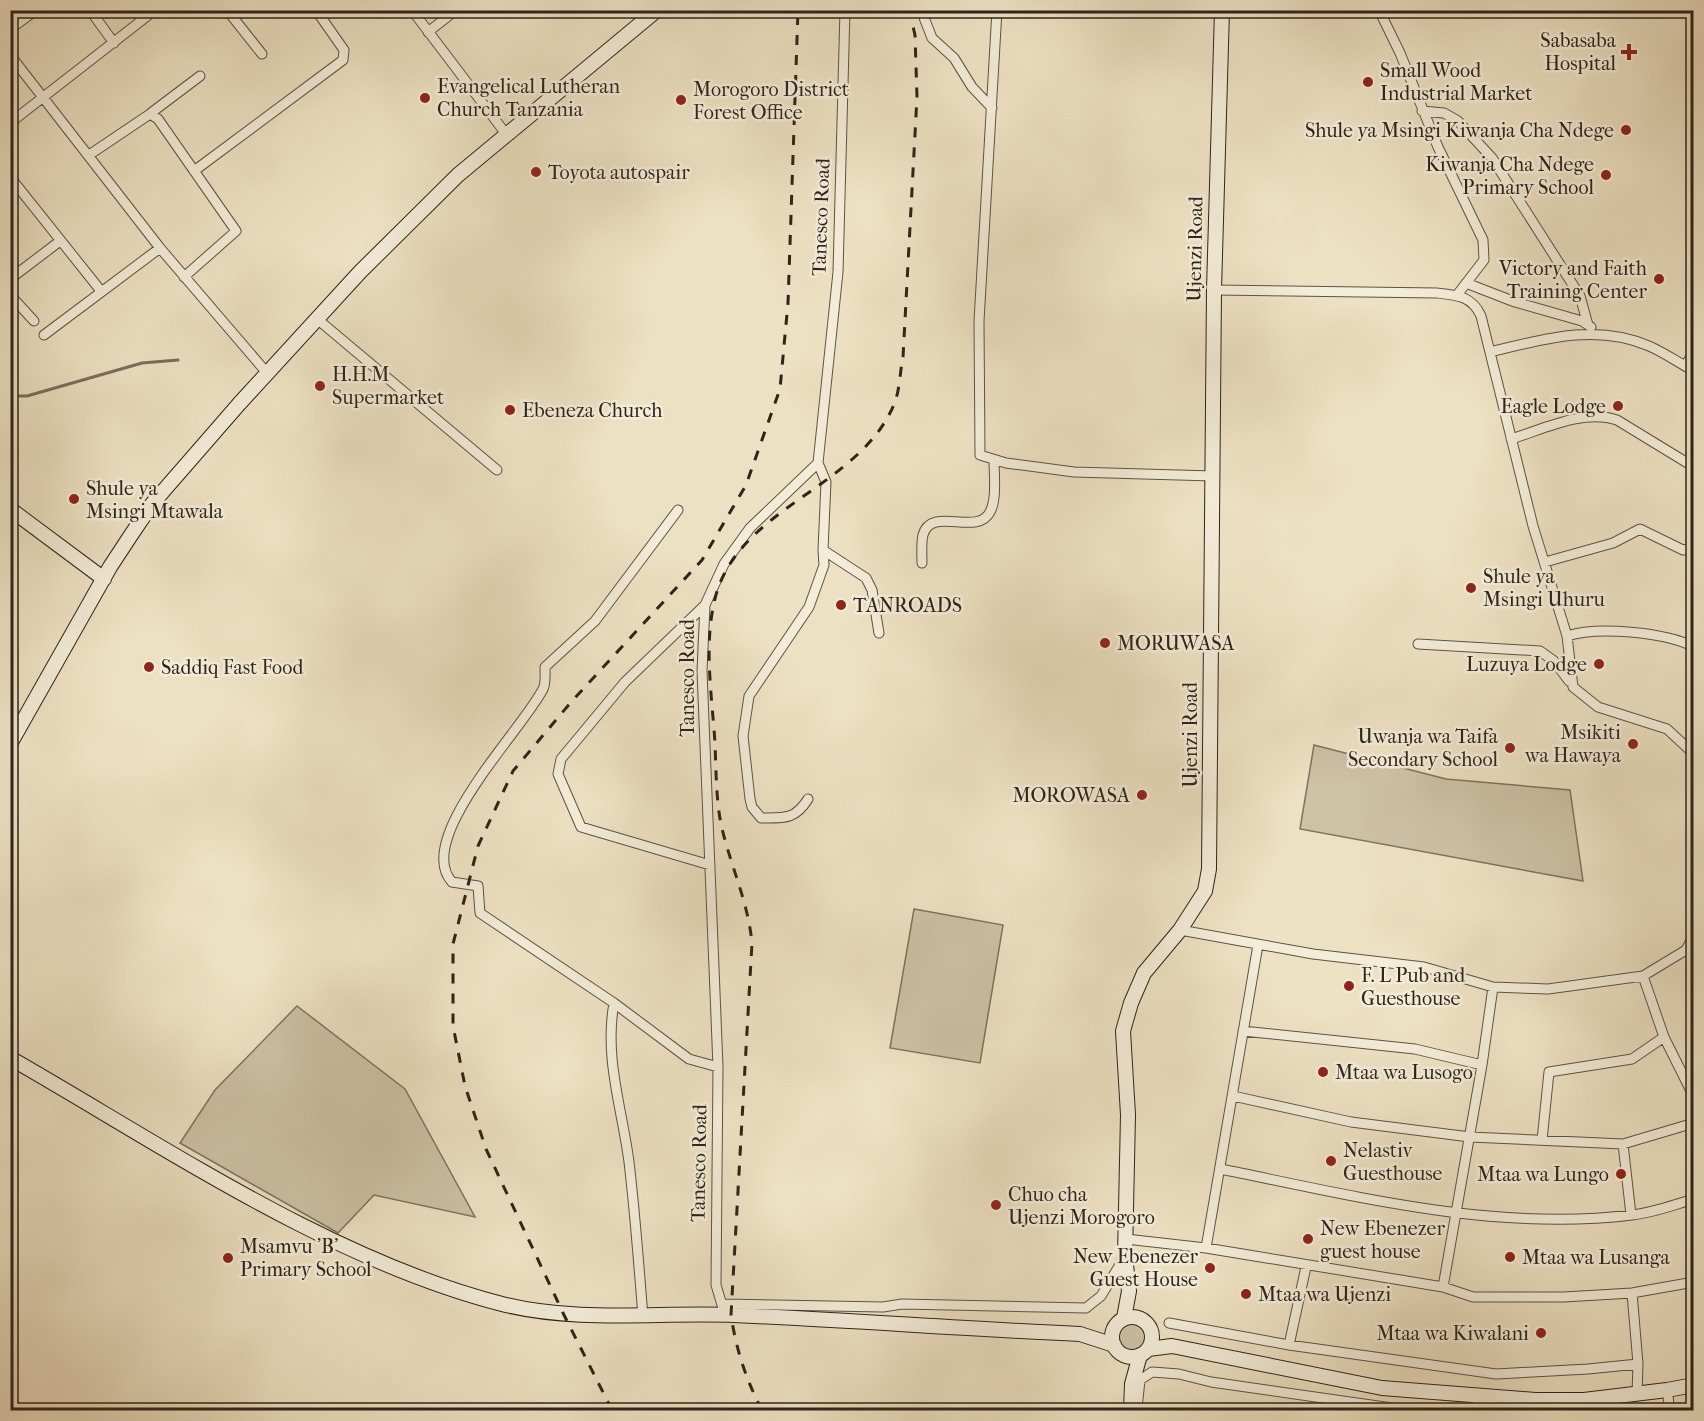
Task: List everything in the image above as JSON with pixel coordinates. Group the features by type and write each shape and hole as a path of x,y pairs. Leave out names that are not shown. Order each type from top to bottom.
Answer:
{"street":[{"path":"10,29 36,10"},
{"path":"90,10 114,43"},
{"path":"10,123 155,10"},
{"path":"227,10 262,54"},
{"path":"194,171 343,60 344,50 316,10"},
{"path":"412,10 506,134"},
{"path":"428,32 456,10"},
{"name":"Tanesco Road","path":"724,1309 716,1285 718,1067 702,671 705,605 724,564 750,528 819,463 838,272 845,10"},
{"path":"921,10 932,38 954,58 972,87 992,108"},
{"path":"997,10 982,231 978,437 980,455 994,460 1074,472 1213,476"},
{"name":"Ujenzi Road","path":"1129,1291 1125,1256 1128,1115 1124,1032 1131,1003 1144,973 1180,930 1206,891 1209,869 1214,290 1222,10"},
{"path":"1379,10 1400,53 1422,111 1483,240 1484,260 1457,295"},
{"path":"10,744 104,579 152,504 316,318 411,221 506,134 649,13"},
{"path":"10,55 160,248 267,373"},
{"path":"89,155 200,76"},
{"path":"1422,111 1444,113 1458,121 1492,158 1580,296 1588,325"},
{"path":"151,113 235,226 236,232 184,277"},
{"path":"10,177 101,291"},
{"path":"10,279 60,241"},
{"path":"44,335 160,248"},
{"path":"1466,283 1588,325 1601,333 1649,346 1689,369 1694,352"},
{"path":"1214,290 1457,295 1466,298 1477,308 1491,352 1533,526 1567,636 1573,687"},
{"path":"10,295 34,321"},
{"path":"316,318 497,470"},
{"path":"1491,352 1563,336 1601,333"},
{"path":"1511,439 1568,421 1596,415 1605,416 1617,420 1694,467"},
{"path":"922,563 922,536 929,525 939,521 969,522 984,519 990,512 994,460"},
{"path":"808,799 800,812 789,816 761,818 752,807 750,799 743,736 749,696 809,607 824,565 826,482 819,463"},
{"path":"10,509 104,579"},
{"path":"678,510 595,621 545,667 543,688 480,778 452,825 444,851 446,874 452,882 478,886 480,913 614,1004 689,1059 718,1067"},
{"path":"1545,562 1613,543 1640,529 1683,550 1694,548"},
{"path":"823,550 866,578 872,590 879,633"},
{"path":"705,605 625,682 557,766 561,783 581,827 710,865"},
{"path":"1567,636 1579,632 1628,633 1665,638 1694,647"},
{"path":"1418,644 1540,651 1554,660 1573,687 1598,707 1667,729 1694,754"},
{"path":"1180,930 1258,945 1424,967 1493,987 1574,987 1643,976 1686,951 1694,935"},
{"path":"1206,1248 1258,945"},
{"path":"1643,976 1664,1037 1694,1097"},
{"path":"1443,1287 1482,1065 1493,987"},
{"path":"614,1004 610,1026 610,1056 630,1168 644,1317"},
{"path":"1243,1031 1415,1049 1482,1065"},
{"path":"1542,1140 1549,1072 1632,1059 1664,1037"},
{"path":"10,1058 268,1206 408,1275 504,1304 564,1315 644,1317 724,1309 883,1307 902,1304 1086,1308 1101,1296 1125,1256"},
{"path":"1233,1096 1351,1122 1470,1137 1623,1144 1694,1123"},
{"path":"1623,1144 1631,1215"},
{"path":"1221,1169 1363,1198 1457,1212 1544,1219 1631,1215 1694,1199"},
{"path":"1126,1239 1206,1248 1306,1267 1443,1287 1473,1297 1564,1297 1632,1293 1694,1282"},
{"path":"1289,1345 1306,1267"},
{"path":"1114,1345 1112,1335 1120,1322 1129,1291"},
{"path":"1129,1291 1147,1326 1144,1352 1132,1384"},
{"path":"1632,1293 1638,1364 1637,1394"},
{"path":"724,1309 1080,1334 1114,1345 1124,1355 1132,1384 1131,1410"},
{"path":"1080,1334 1134,1317 1172,1346"},
{"path":"1168,1323 1289,1345 1496,1374 1588,1370 1638,1364"},
{"path":"1124,1355 1172,1346 1382,1388 1585,1405 1694,1384"},
{"path":"1137,1410 1140,1380 1152,1372 1179,1374 1211,1382 1406,1410"},
{"path":"1667,1390 1670,1410"},
{"path":"1477,1410 1478,1396"}],"shaded area":[{"path":"1314,745 1446,779 1570,790 1583,881 1300,829"},
{"path":"914,909 1003,925 980,1063 890,1048"},
{"path":"297,1006 405,1089 475,1217 374,1195 338,1233 180,1143 215,1090"},
{"path":"1132,1321 1143,1326 1148,1337 1143,1348 1132,1353 1121,1348 1116,1337 1121,1326"}],"waterway":[{"path":"10,396 27,396 142,363 178,360"}],"railway":[{"path":"612,1410 564,1315 486,1149 465,1086 453,1026 453,944 478,846 513,771 572,701 702,560 746,485 780,389 788,303 798,10"},
{"path":"762,1410 742,1364 731,1315 752,943 747,912 719,814 710,673 711,620 714,603 726,570 746,543 771,520 855,457 878,432 895,402 903,357 917,97 915,35 909,10"}],"place":[{"name":"Sabasaba Hospital","path":"1629,52"},
{"name":"Small Wood Industrial Market","path":"1368,82"},
{"name":"Evangelical Lutheran Church Tanzania","path":"425,98"},
{"name":"Morogoro District Forest Office","path":"681,100"},
{"name":"Shule ya Msingi Kiwanja Cha Ndege","path":"1626,130"},
{"name":"Toyota autospair","path":"536,172"},
{"name":"Kiwanja Cha Ndege Primary School","path":"1606,175"},
{"name":"Victory and Faith Training Center","path":"1659,279"},
{"name":"H.H.M Supermarket","path":"320,386"},
{"name":"Eagle Lodge","path":"1618,406"},
{"name":"Ebeneza Church","path":"510,410"},
{"name":"Shule ya Msingi Mtawala","path":"74,499"},
{"name":"Shule ya Msingi Uhuru","path":"1471,588"},
{"name":"TANROADS","path":"841,605"},
{"name":"MORUWASA","path":"1105,643"},
{"name":"Luzuya Lodge","path":"1599,664"},
{"name":"Saddiq Fast Food","path":"149,667"},
{"name":"Msikiti wa Hawaya","path":"1633,744"},
{"name":"Uwanja wa Taifa Secondary School","path":"1510,748"},
{"name":"MOROWASA","path":"1142,795"},
{"name":"F. L Pub and Guesthouse","path":"1349,986"},
{"name":"Mtaa wa Lusogo","path":"1323,1072"},
{"name":"Nelastiv Guesthouse","path":"1331,1161"},
{"name":"Mtaa wa Lungo","path":"1621,1174"},
{"name":"Chuo cha Ujenzi Morogoro","path":"996,1205"},
{"name":"New Ebenezer guest house","path":"1308,1239"},
{"name":"Mtaa wa Lusanga","path":"1510,1257"},
{"name":"Msamvu 'B' Primary School","path":"228,1258"},
{"name":"New Ebenezer Guest House","path":"1210,1268"},
{"name":"Mtaa wa Ujenzi","path":"1246,1294"},
{"name":"Mtaa wa Kiwalani","path":"1541,1333"}]}
